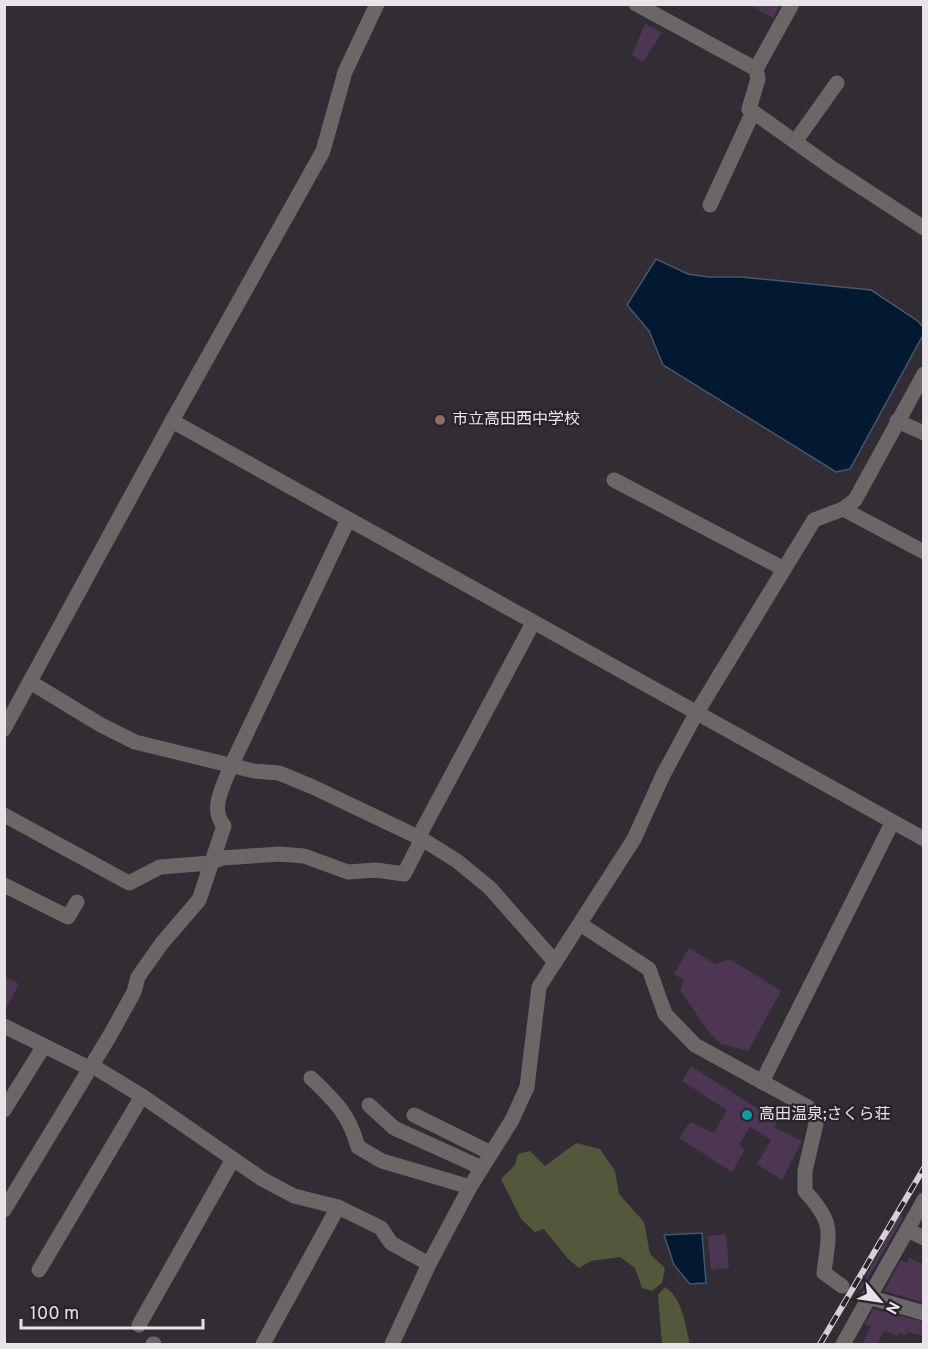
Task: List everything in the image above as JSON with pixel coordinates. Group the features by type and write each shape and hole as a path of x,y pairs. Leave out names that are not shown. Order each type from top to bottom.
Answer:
{"street":[{"path":"4,729 323,151 345,72 377,4"},
{"path":"636,4 756,69"},
{"path":"792,4 756,69 758,79 749,109 924,228"},
{"path":"795,142 837,83"},
{"path":"710,205 753,112"},
{"path":"392,1344 429,1264 470,1187 512,1120 527,1087 539,987 634,839 663,775 696,714 814,520 843,509 855,500 924,374"},
{"path":"172,421 924,839"},
{"path":"897,421 924,433"},
{"path":"614,480 784,569"},
{"path":"843,509 924,552"},
{"path":"4,1210 134,992 138,977 162,943 199,900 224,826 218,819 217,803 231,766 348,520"},
{"path":"4,815 129,883 160,867 210,863 222,858 279,854 304,856 348,872 376,870 404,874 533,623"},
{"path":"30,682 101,725 135,741 231,766 279,773 420,839 457,861 490,888 555,962"},
{"path":"762,1082 892,823"},
{"path":"4,885 69,917 77,902"},
{"path":"580,924 649,969 665,1014 695,1045 818,1115 806,1171 805,1191 824,1212 829,1232 824,1273 842,1286"},
{"path":"4,1026 90,1067 142,1096 262,1179 294,1196 338,1207 381,1228 391,1243 429,1264"},
{"path":"4,1110 44,1046"},
{"path":"311,1078 331,1097 351,1123 358,1147 382,1161 470,1187"},
{"path":"39,1270 142,1096"},
{"path":"369,1105 394,1128 482,1168"},
{"path":"414,1115 491,1153"},
{"path":"139,1325 233,1159"},
{"path":"843,1344 924,1200"},
{"path":"262,1344 338,1207"},
{"path":"908,1230 924,1238"},
{"path":"868,1297 924,1313"}],"green space":[{"path":"576,1143 600,1149 615,1171 619,1194 644,1222 650,1254 665,1268 662,1283 652,1291 642,1288 635,1268 620,1257 591,1261 579,1268 568,1259 544,1229 535,1232 521,1219 501,1179 515,1165 518,1154 530,1151 545,1166"},
{"path":"665,1287 680,1305 690,1344 662,1344 658,1295"}],"water":[{"path":"656,259 688,274 708,277 741,277 871,290 918,321 923,327 923,335 850,469 836,472 663,365 649,331 627,305"},
{"path":"702,1233 706,1283 690,1284 674,1265 664,1235"}],"building":[{"path":"748,4 781,4 773,18"},
{"path":"645,24 662,32 643,62 632,55"},
{"path":"689,948 715,964 730,959 781,991 748,1051 721,1044 708,1031 680,990 684,980 674,974"},
{"path":"4,976 19,984 4,1012"},
{"name":"高田温泉;さくら荘","path":"691,1066 777,1121 774,1127 802,1141 782,1180 757,1164 771,1140 750,1127 739,1144 745,1150 732,1172 679,1138 690,1122 714,1133 727,1110 682,1081"},
{"path":"899,1216 903,1218 861,1290 859,1289"},
{"path":"726,1234 729,1268 711,1270 708,1236"},
{"path":"909,1257 924,1265 922,1302 884,1291 901,1260 907,1263"},
{"path":"874,1309 924,1322 924,1336 907,1332 906,1335 899,1333 898,1336 884,1331 877,1344 862,1344 871,1327 865,1324"}],"railway":[{"path":"820,1344 924,1168"}],"place":[{"name":"市立高田西中学校","path":"440,420"},
{"name":"高田温泉;さくら荘","path":"747,1115"}]}
